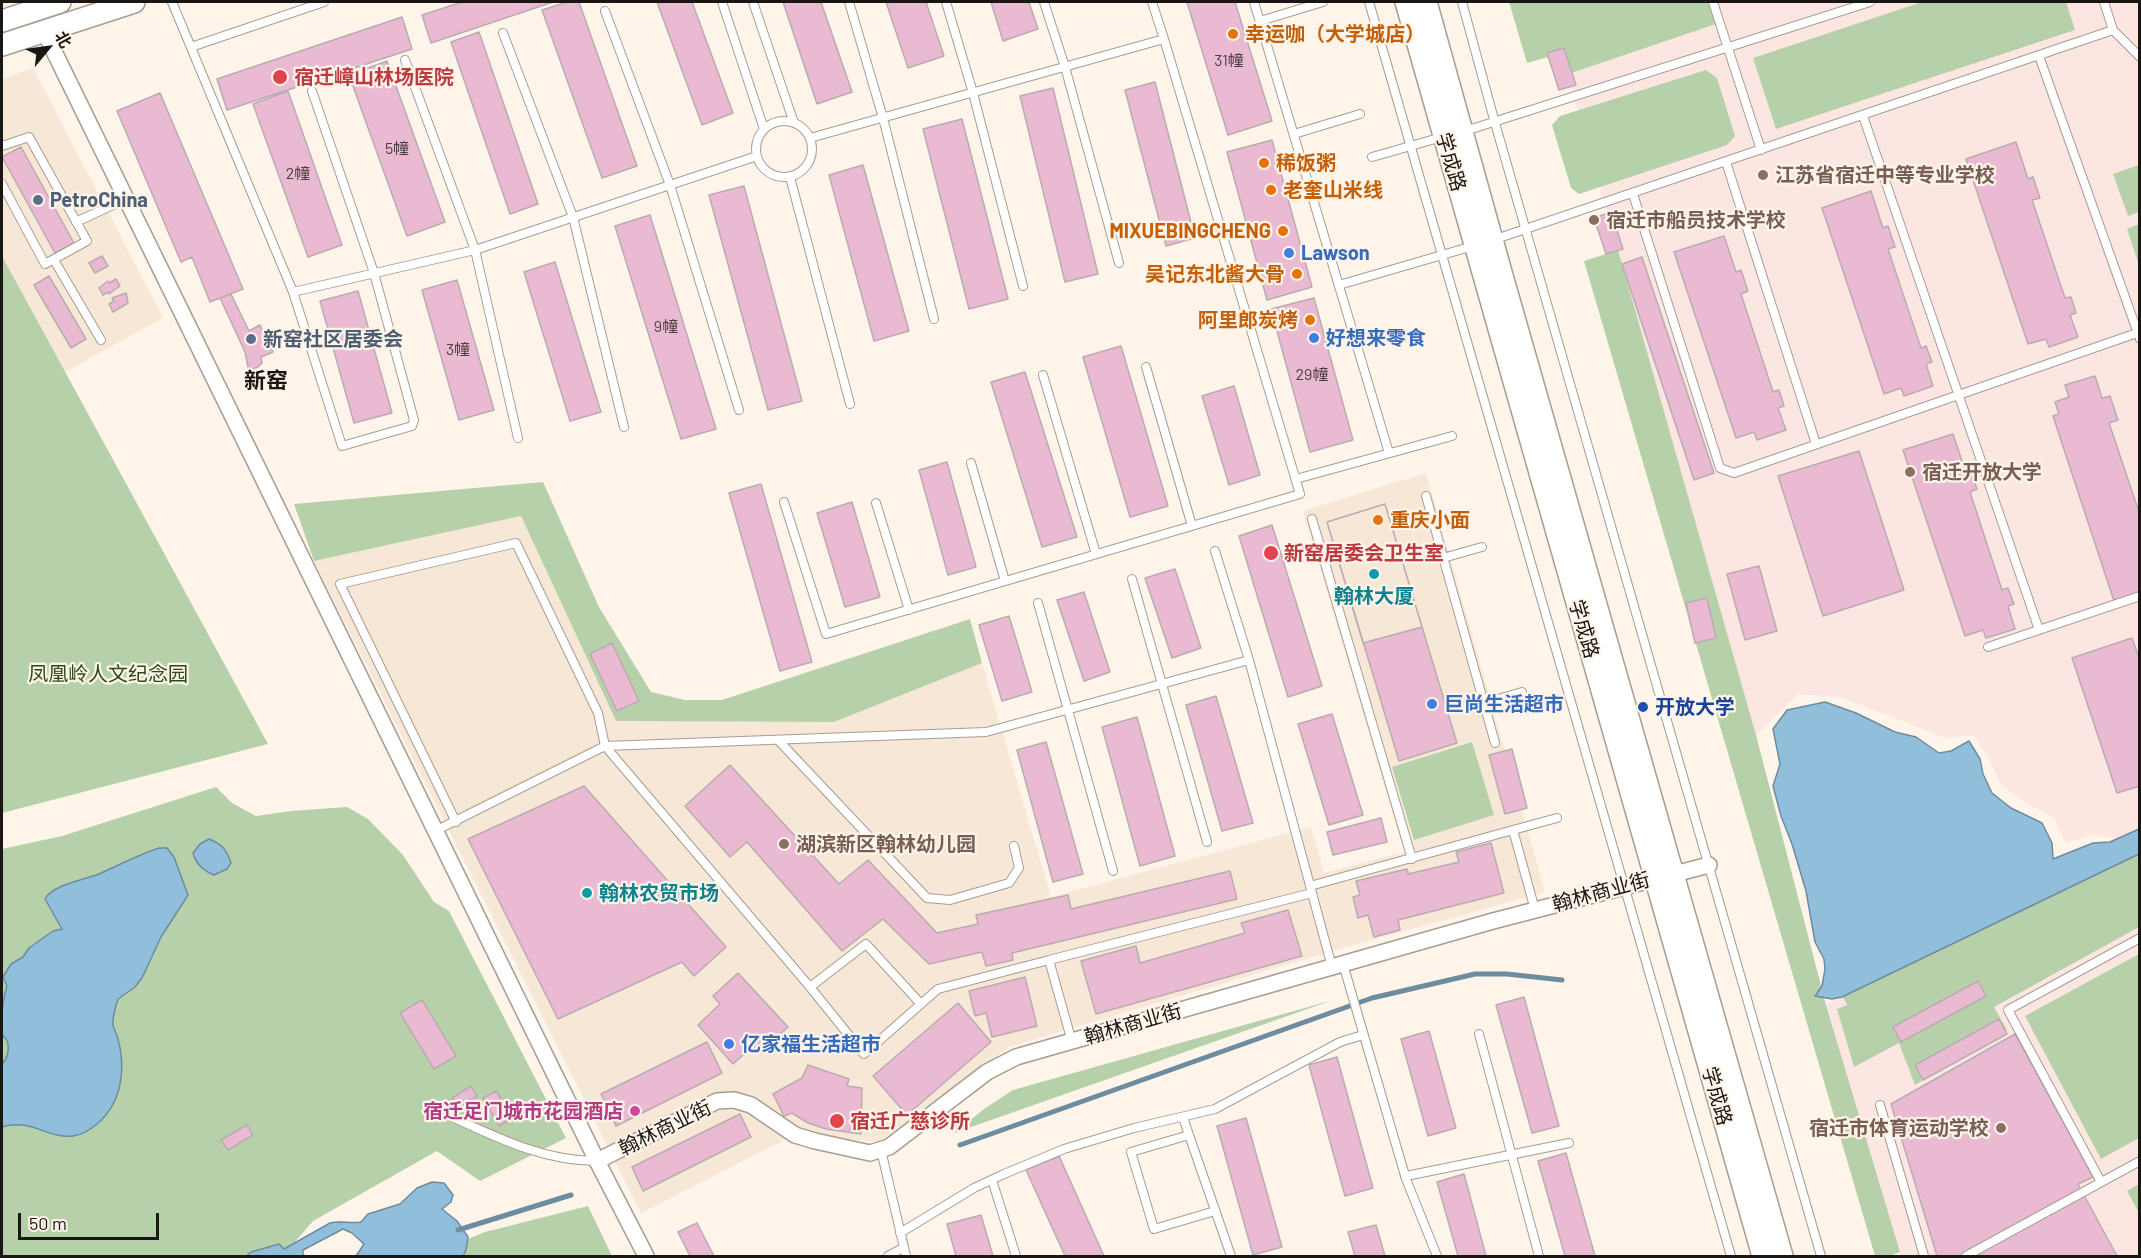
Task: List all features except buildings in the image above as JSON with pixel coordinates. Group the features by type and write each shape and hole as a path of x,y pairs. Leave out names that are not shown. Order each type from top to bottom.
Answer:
{"main road":[{"path":"2,21 60,2"},
{"path":"2,45 134,2"},
{"name":"学成路","path":"1406,2 1453,134 1664,875 1782,1257"},
{"name":"学成路","path":"1426,2 1453,134"},
{"name":"学成路","path":"1664,875 1763,1257"}],"street":[{"path":"44,31 646,1257"},
{"name":"翰林商业街","path":"597,1161 717,1101 735,1100 751,1105 795,1135 870,1153 889,1147 987,1072 1016,1057 1535,910 1709,865"}],"lane":[{"path":"172,2 293,292 342,446 412,426 414,420 374,273 312,91"},
{"path":"191,47 324,2"},
{"path":"722,2 764,129"},
{"path":"753,2 794,123"},
{"path":"849,2 883,118 934,319"},
{"path":"946,2 973,93 1023,286"},
{"path":"1044,2 1065,67 1119,263"},
{"path":"784,502 826,634 1300,494 1152,2"},
{"path":"1254,2 1389,453"},
{"path":"1260,21 1323,2"},
{"path":"1369,2 1731,1257"},
{"path":"1462,2 1821,1257"},
{"path":"1713,2 1761,150"},
{"path":"1372,157 1495,123 1870,2"},
{"path":"2104,2 2113,30 2139,57"},
{"path":"605,11 670,185 739,410"},
{"path":"1339,285 1526,230 2113,30"},
{"path":"503,33 573,217 624,428"},
{"path":"810,138 1164,39"},
{"path":"1633,194 1720,468 1734,473 2138,336 2039,56"},
{"path":"405,60 475,250 518,438"},
{"path":"1294,134 1360,114"},
{"path":"1863,116 2039,630"},
{"path":"778,122 794,123 802,128 810,138 812,154 809,163 803,171 790,177 776,177 760,165 756,146 758,137 764,129 778,122"},
{"path":"2,146 28,137 87,241 45,264 2,184"},
{"path":"293,292 475,250 757,156"},
{"path":"1726,162 1816,444"},
{"path":"790,177 850,405"},
{"path":"76,222 126,199"},
{"path":"54,260 101,340"},
{"path":"1146,367 1192,526"},
{"path":"1043,375 1096,554"},
{"path":"1296,479 1452,436"},
{"path":"971,463 1005,581"},
{"path":"1426,496 1495,743"},
{"path":"876,503 909,610"},
{"path":"1312,519 1412,860"},
{"path":"456,822 340,584 516,543 598,713 605,746 864,1054 938,989 1311,890 1557,818"},
{"path":"1443,558 1482,547"},
{"path":"1215,551 1248,660 1311,890 1337,966 1352,996 1406,1176 1437,1257"},
{"path":"1132,579 1207,842"},
{"path":"1988,647 2139,599"},
{"path":"1038,603 1113,871"},
{"path":"435,831 605,746 982,732 1248,660"},
{"path":"1484,703 1522,692"},
{"path":"779,741 927,898 950,900 1009,883 1019,868 1014,846"},
{"path":"1513,831 1535,910"},
{"path":"2101,1182 2008,1010 2139,938"},
{"path":"810,987 866,944 920,1003"},
{"path":"1050,960 1072,1042"},
{"path":"1479,1034 1539,1257"},
{"path":"900,1233 974,1188 1064,1149 1134,1128 1215,1108 1340,1042 1364,1035"},
{"path":"1880,1105 1924,1257"},
{"path":"450,1116 515,1146 576,1161 597,1161"},
{"path":"1183,1117 1231,1257"},
{"path":"1189,1135 1131,1152 1154,1229 1215,1211"},
{"path":"1406,1176 1569,1143"},
{"path":"881,1150 906,1257"},
{"path":"1966,1257 2139,1161"},
{"path":"992,1180 1016,1257"},
{"path":"888,1257 903,1248"}],"shaded area":[{"name":"宿迁开放大学","path":"1547,2 2139,2 2139,829 2118,839 2093,834 2066,843 2054,818 2021,800 1999,782 1989,759 1974,735 1945,738 1841,697 1798,694 1756,735"},
{"path":"33,68 163,318 65,372 2,256 2,79"},
{"path":"1426,473 1545,892 1343,948 1008,1047 895,1133 876,1141 835,1139 802,1131 641,1213 314,561 521,516 616,721 834,722 982,663 1051,897 1311,827 1324,873 1404,852 1303,511"},
{"name":"宿迁市体育运动学校","path":"2139,856 2139,1256 1901,1256 1826,1005"}],"green space":[{"path":"1509,2 1708,2 1716,24 1571,73 1563,48 1547,53 1548,57 1527,63"},
{"path":"1922,2 2066,2 2075,30 1776,129 1753,58"},
{"path":"1706,70 1717,78 1735,136 1727,145 1579,194 1571,188 1552,125 1560,116"},
{"path":"2139,165 2139,212 2128,216 2113,174"},
{"path":"2140,224 2139,265 2127,229"},
{"path":"1618,250 1756,735 1826,1005 1900,1252 1890,1256 1875,1256 1584,261"},
{"name":"凤凰岭人文纪念园","path":"2,256 268,744 2,813"},
{"path":"543,482 599,607 651,692 685,700 722,700 970,619 982,663 834,722 616,721 521,516 314,561 294,504"},
{"path":"1472,742 1494,815 1414,840 1392,767"},
{"path":"216,787 232,803 256,816 347,807 368,819 403,855 434,902 449,911 566,1138 480,1181 437,1151 313,1221 283,1256 2,1256 2,849 62,836"},
{"path":"2139,854 2139,927 1994,1007 2007,1030 1915,1085 1899,1043 1854,1067 1837,1009 1847,1005 1843,997"},
{"path":"2139,954 2139,1138 2101,1159 2025,1016"},
{"path":"1333,1000 954,1133 1013,1090"},
{"path":"2139,1184 2139,1213 2127,1191"},
{"path":"588,1206 612,1256 427,1256 485,1232"}],"water":[{"path":"1825,702 1856,713 1895,732 1916,737 1939,753 1951,751 1969,741 1980,759 1983,774 1992,793 2011,808 2042,823 2052,843 2053,859 2093,843 2110,842 2139,829 2139,854 1842,997 1832,999 1815,996 1822,986 1824,959 1815,942 1806,891 1773,786 1780,764 1773,729 1787,710"},
{"path":"209,839 223,848 231,863 227,869 214,875 201,867 193,853 200,844"},
{"path":"159,848 167,848 174,857 188,895 161,937 142,978 135,987 118,999 113,1024 122,1062 120,1085 112,1106 94,1126 77,1135 55,1135 22,1125 2,1127 2,1064 7,1057 8,1047 1,1029 7,986 3,977 11,964 23,957 29,948 53,931 62,929 45,899 54,890 99,874"},
{"path":"432,1182 444,1183 453,1195 451,1202 442,1209 457,1221 468,1237 463,1256 356,1256 364,1244 352,1233 343,1229 303,1250 303,1256 246,1256 251,1252 279,1244 284,1249 330,1223 361,1222 368,1214 400,1204 417,1188"}],"waterway":[{"path":"960,1145 1372,998 1475,974 1507,974 1562,980"},
{"path":"458,1230 571,1195"}],"place":[{"name":"幸运咖（大学城店）","path":"1233,34"},
{"name":"宿迁嶂山林场医院","path":"280,77"},
{"name":"稀饭粥","path":"1264,163"},
{"name":"江苏省宿迁中等专业学校","path":"1763,175"},
{"name":"老奎山米线","path":"1271,190"},
{"name":"PetroChina","path":"38,200"},
{"name":"宿迁市船员技术学校","path":"1594,220"},
{"name":"MIXUEBINGCHENG","path":"1283,231"},
{"name":"Lawson","path":"1289,253"},
{"name":"吴记东北酱大骨","path":"1297,274"},
{"name":"阿里郎炭烤","path":"1310,320"},
{"name":"好想来零食","path":"1314,338"},
{"name":"新窑社区居委会","path":"251,339"},
{"name":"宿迁开放大学","path":"1910,472"},
{"name":"重庆小面","path":"1378,520"},
{"name":"新窑居委会卫生室","path":"1271,553"},
{"name":"翰林大厦","path":"1374,574"},
{"name":"巨尚生活超市","path":"1432,704"},
{"name":"开放大学","path":"1643,707"},
{"name":"湖滨新区翰林幼儿园","path":"784,844"},
{"name":"翰林农贸市场","path":"587,893"},
{"name":"亿家福生活超市","path":"729,1044"},
{"name":"宿迁足门城市花园酒店","path":"635,1111"},
{"name":"宿迁广慈诊所","path":"837,1121"},
{"name":"宿迁市体育运动学校","path":"2001,1128"}],"district":[{"name":"新窑","path":"266,381"}]}
